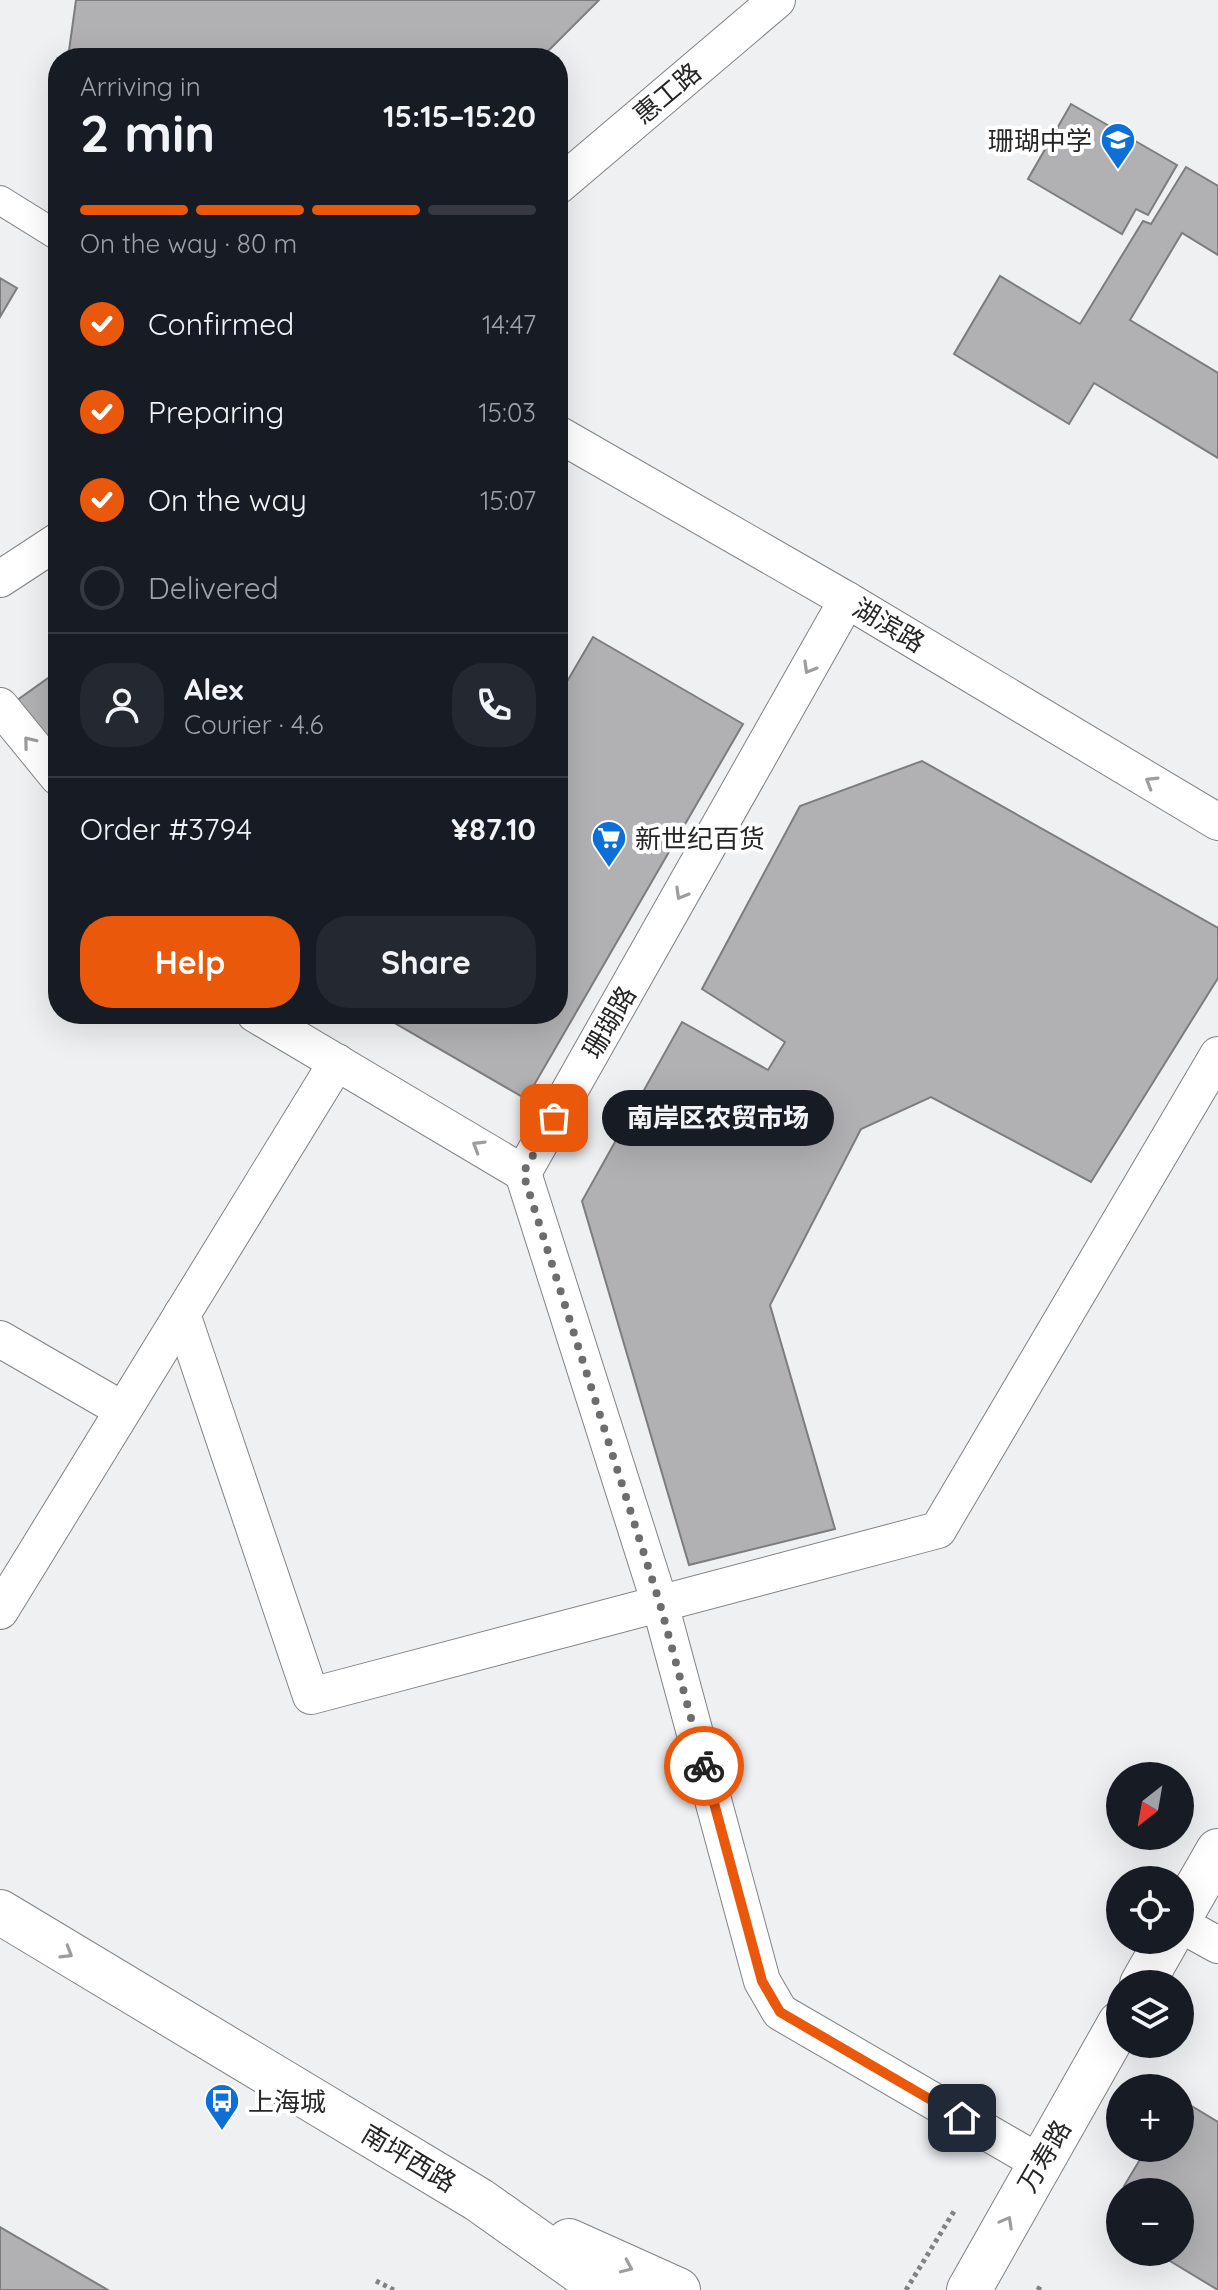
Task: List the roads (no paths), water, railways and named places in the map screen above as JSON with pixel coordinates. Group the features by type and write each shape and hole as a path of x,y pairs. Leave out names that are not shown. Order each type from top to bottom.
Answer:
{"main road":[{"path":"1194,1893 1218,1851"},
{"name":"南坪西路","path":"0,1912 479,2200 606,2290"},
{"name":"万寿路","path":"969,2290 1106,2048"},
{"path":"479,2200 678,2290"}],"street":[{"name":"惠工路","path":"568,178 777,0"},
{"path":"0,200 48,230"},
{"name":"湖滨路","path":"568,440 847,600 1218,822"},
{"path":"0,579 48,548"},
{"name":"珊瑚路","path":"523,1173 847,600"},
{"path":"0,706 48,765"},
{"path":"272,1024 523,1173 660,1604 762,1981 780,2012 1040,2163"},
{"path":"182,1314 311,1696 938,1530 1218,1055"},
{"path":"0,1611 337,1062"},
{"path":"0,1339 123,1410"},
{"path":"1194,1932 1218,1945"}],"place":[{"name":"珊瑚中学","path":"1118,171"},
{"name":"新世纪百货","path":"609,869"},
{"name":"南岸区农贸市场","path":"554,1118"},
{"name":"上海城","path":"222,2132"}]}
